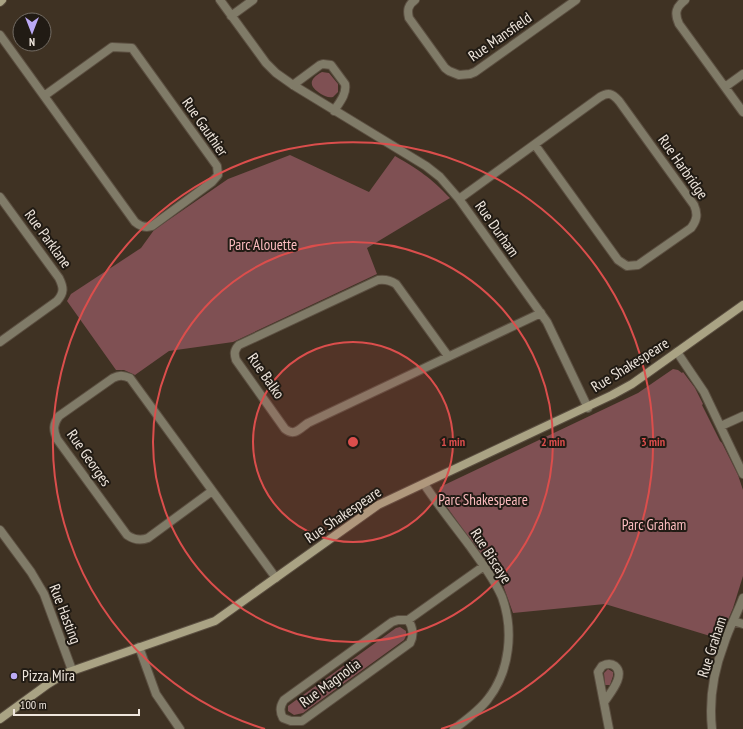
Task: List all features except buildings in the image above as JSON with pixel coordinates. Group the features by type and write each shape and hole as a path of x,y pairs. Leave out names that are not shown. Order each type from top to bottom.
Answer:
{"street":[{"name":"Rue Durham","path":"220,0 266,63 276,73 334,111 430,168 446,183 541,313 588,408"},
{"path":"231,16 253,0"},
{"name":"Rue Mansfield","path":"415,0 409,5 408,9 410,18 445,68 454,74 464,75 475,72 576,0"},
{"path":"685,0 678,7 676,12 679,24 743,112"},
{"name":"Rue Gauthier","path":"0,35 44,96 139,225 148,227 152,226 212,182 218,175 217,166 132,48 112,47 44,96"},
{"path":"293,85 320,65 331,65 346,87 344,94 334,111"},
{"path":"725,87 743,74"},
{"name":"Rue Harbridge","path":"459,199 600,97 608,93 612,94 619,100 694,204 697,210 696,222 691,228 638,265 632,267 627,266 618,260 535,145"},
{"name":"Rue Parklane","path":"0,197 59,278 64,290 62,296 57,301 0,342"},
{"name":"Rue Balko","path":"448,356 396,284 392,281 383,279 239,345 235,352 236,360 285,429 289,432 294,432 298,431 308,423 541,313"},
{"name":"Rue Shakespeare","path":"0,719 48,684 72,670 215,621 372,509 588,408 632,384 743,305"},
{"path":"677,352 704,392 743,474"},
{"name":"Rue Georges","path":"212,491 148,538 142,540 131,538 127,535 57,439 54,427 55,421 59,416 118,375 124,375 130,378 276,578"},
{"path":"721,426 743,416"},
{"name":"Rue Biscaye","path":"424,484 484,566 498,590 506,611 508,628 507,655 499,680 488,698 476,712 454,729"},
{"name":"Rue Hasting","path":"0,530 44,594 72,670"},
{"name":"Rue Magnolia","path":"408,620 412,630 412,638 410,643 302,721 291,721 283,718 280,709 284,700 392,622 398,620 408,620 484,566"},
{"name":"Rue Graham","path":"712,729 711,709 713,685 720,656 743,598"},
{"path":"733,621 743,624"},
{"path":"140,647 153,688 180,729"},
{"path":"605,701 605,711 610,729"}],"green space":[{"path":"322,72 329,73 338,84 338,92 333,97 328,97 321,94 312,85 315,77"},
{"name":"Parc Alouette","path":"290,155 369,192 395,156 424,174 450,198 367,248 377,274 233,342 169,351 135,375 124,370 116,370 67,301 71,294 141,248 154,230 228,179"},
{"name":"Parc Graham","path":"673,369 682,373 683,372 695,388 703,404 702,405 738,475 743,490 743,576 733,608 720,639 605,604 513,613 503,585 439,496 440,487 638,393"},
{"path":"400,627 406,631 404,640 303,713 294,715 288,711 288,706 292,703 396,628"},
{"path":"608,669 613,672 613,676 610,685 605,685 604,673"}],"place":[{"name":"Pizza Mira","path":"14,676"}],"park label":[{"name":"Parc Shakespeare","path":"483,500"}]}
